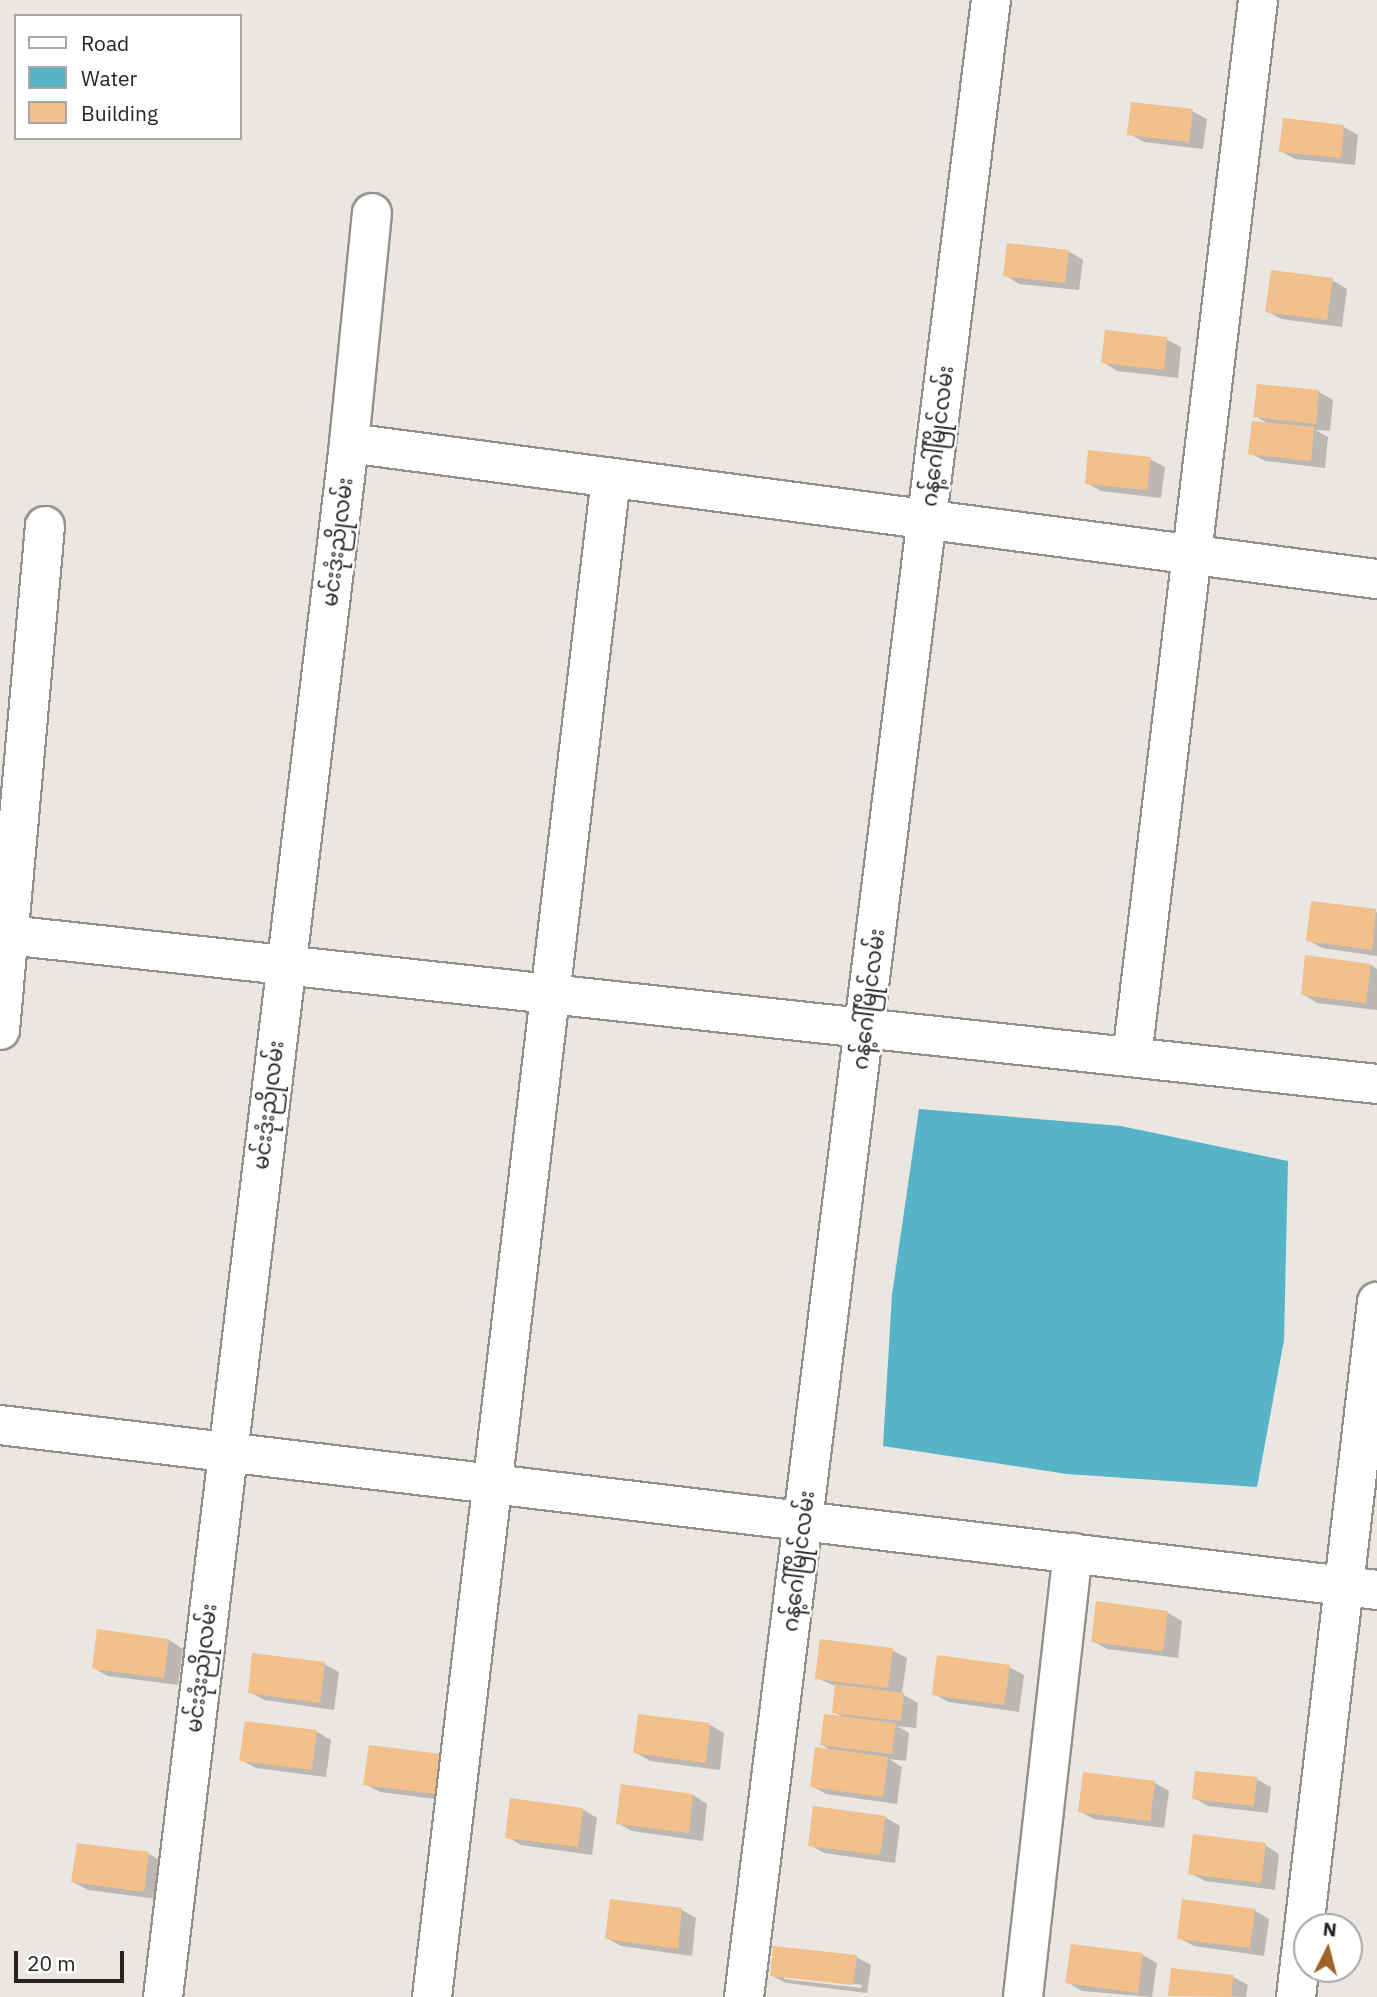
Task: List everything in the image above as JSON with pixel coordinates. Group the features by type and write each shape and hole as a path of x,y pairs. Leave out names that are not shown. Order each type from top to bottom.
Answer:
{"street":[{"name":"ဂန့်ဂေါ်မြိုင်လမ်း","path":"744,1997 991,0"},
{"path":"1132,1057 1258,0"},
{"name":"မင်းဒုံးညိုလမ်း","path":"163,1997 226,1452 349,443 372,213"},
{"path":"349,443 1377,579"},
{"path":"432,1997 611,478"},
{"path":"0,1030 45,526"},
{"path":"8,935 1377,1084"},
{"path":"1296,1997 1360,1588 1377,1302"},
{"path":"0,1425 1360,1588"},
{"path":"1023,1997 1073,1553"}],"water":[{"path":"919,1109 1121,1126 1288,1161 1284,1340 1257,1487 1067,1474 883,1446 892,1295"}],"building":[{"path":"1131,102 1193,109 1189,142 1127,135"},
{"path":"1283,118 1344,125 1341,158 1279,152"},
{"path":"1007,243 1069,250 1065,283 1003,276"},
{"path":"1271,270 1333,278 1327,320 1265,312"},
{"path":"1105,330 1167,337 1164,370 1101,363"},
{"path":"1257,384 1319,390 1316,424 1253,417"},
{"path":"1252,421 1314,427 1311,461 1248,454"},
{"path":"1088,450 1151,457 1147,490 1085,484"},
{"path":"1311,901 1376,909 1372,950 1306,941"},
{"path":"1305,955 1371,964 1366,1003 1301,995"},
{"path":"1096,1601 1168,1611 1163,1651 1091,1642"},
{"path":"97,1629 169,1639 164,1678 92,1669"},
{"path":"820,1639 893,1648 888,1688 815,1679"},
{"path":"252,1653 325,1662 320,1703 248,1693"},
{"path":"937,1655 1010,1665 1004,1705 932,1695"},
{"path":"835,1684 904,1693 901,1721 832,1713"},
{"path":"638,1714 710,1723 706,1763 633,1753"},
{"path":"824,1714 896,1723 892,1754 820,1745"},
{"path":"245,1721 317,1730 312,1770 239,1761"},
{"path":"369,1745 441,1754 436,1794 363,1785"},
{"path":"815,1747 888,1757 883,1797 810,1787"},
{"path":"1195,1771 1257,1777 1254,1806 1192,1799"},
{"path":"1083,1772 1155,1781 1150,1821 1078,1812"},
{"path":"621,1784 693,1794 689,1833 616,1824"},
{"path":"510,1798 583,1808 578,1847 505,1838"},
{"path":"813,1806 886,1816 880,1855 808,1846"},
{"path":"1193,1834 1266,1843 1261,1883 1188,1874"},
{"path":"77,1843 149,1852 144,1892 71,1882"},
{"path":"610,1899 682,1908 678,1949 605,1939"},
{"path":"1182,1899 1255,1909 1250,1948 1177,1939"},
{"path":"1071,1944 1143,1953 1138,1993 1065,1983"},
{"path":"773,1946 857,1955 853,1985 770,1976"},
{"path":"1171,1968 1234,1975 1231,1997 1168,1996"}]}
